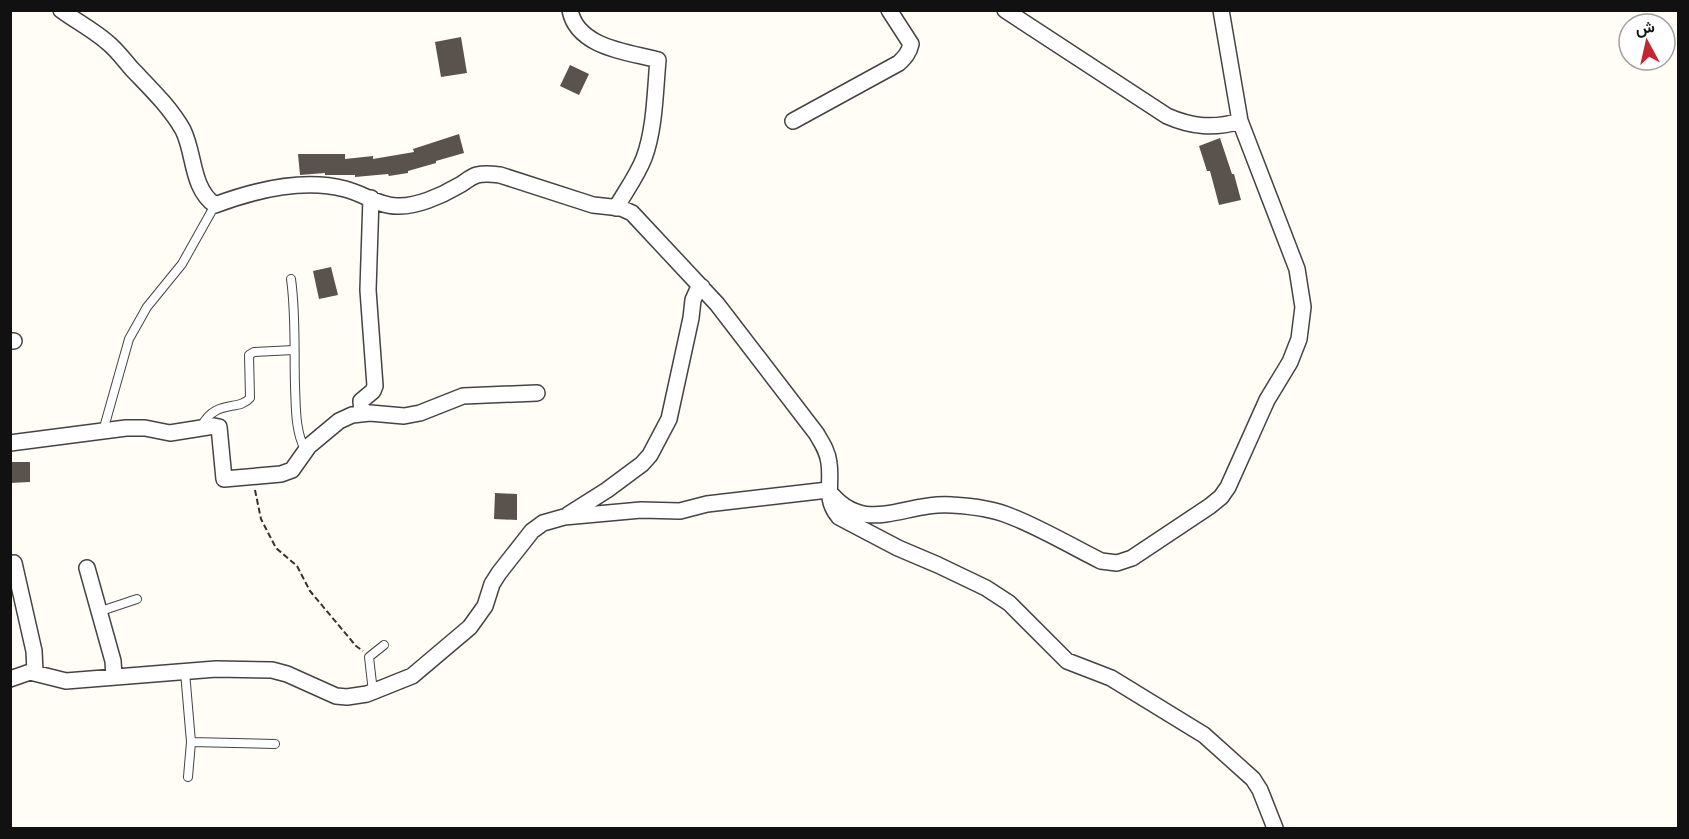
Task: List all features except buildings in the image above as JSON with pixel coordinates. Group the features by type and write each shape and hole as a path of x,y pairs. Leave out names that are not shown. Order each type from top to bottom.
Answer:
{"street":[{"path":"61,10 108,43 167,107 189,144 196,178 202,192 207,200 215,205 262,191 299,185 344,188 396,206 408,205 446,193 476,175 487,173 500,175 593,205 616,207 632,213 717,304 824,446 829,460 828,490 833,510 847,522 986,588 1010,603 1067,661 1111,678 1204,735 1253,779 1260,790 1275,828"},
{"path":"570,10 578,27 590,38 613,48 658,60 645,155 616,207"},
{"path":"793,121 904,58 911,44 889,10"},
{"path":"1005,10 1167,116 1197,126 1217,126 1240,121"},
{"path":"828,490 843,507 868,515 884,516 929,506 950,505 1002,513 1101,561 1117,563 1132,558 1216,501 1228,487 1270,392 1294,353 1301,328 1303,306 1294,257 1240,121 1221,10"},
{"path":"362,413 362,401 375,386 368,290 371,198"},
{"path":"564,517 607,490 642,464 650,455 669,419 693,300 697,291 702,287"},
{"path":"10,443 136,428 177,433 201,427 219,427 224,479 281,474 292,470 306,451 339,421 352,415 362,413 404,416 420,413 463,396 537,393"},
{"path":"10,679 35,672 66,681 216,669 272,670 288,674 336,696 347,697 373,692 412,676 470,627 485,606 495,579 532,531 543,523 564,517 641,510 680,511 707,504 828,490"},
{"path":"14,563 34,651 35,672"},
{"path":"87,568 112,661 114,677"}],"lane":[{"path":"103,431 129,339 147,307 183,264 215,205"},
{"path":"291,279 294,304 296,414 300,440 306,451"},
{"path":"201,427 217,409 243,404 250,398 249,355 254,352 294,350"},
{"path":"98,612 137,599"},
{"path":"373,692 369,657 384,645"},
{"path":"185,672 191,742 188,777"},
{"path":"191,742 275,744"}],"path":[{"path":"253,476 261,519 276,548 297,566 310,591 356,646 369,657"}]}
